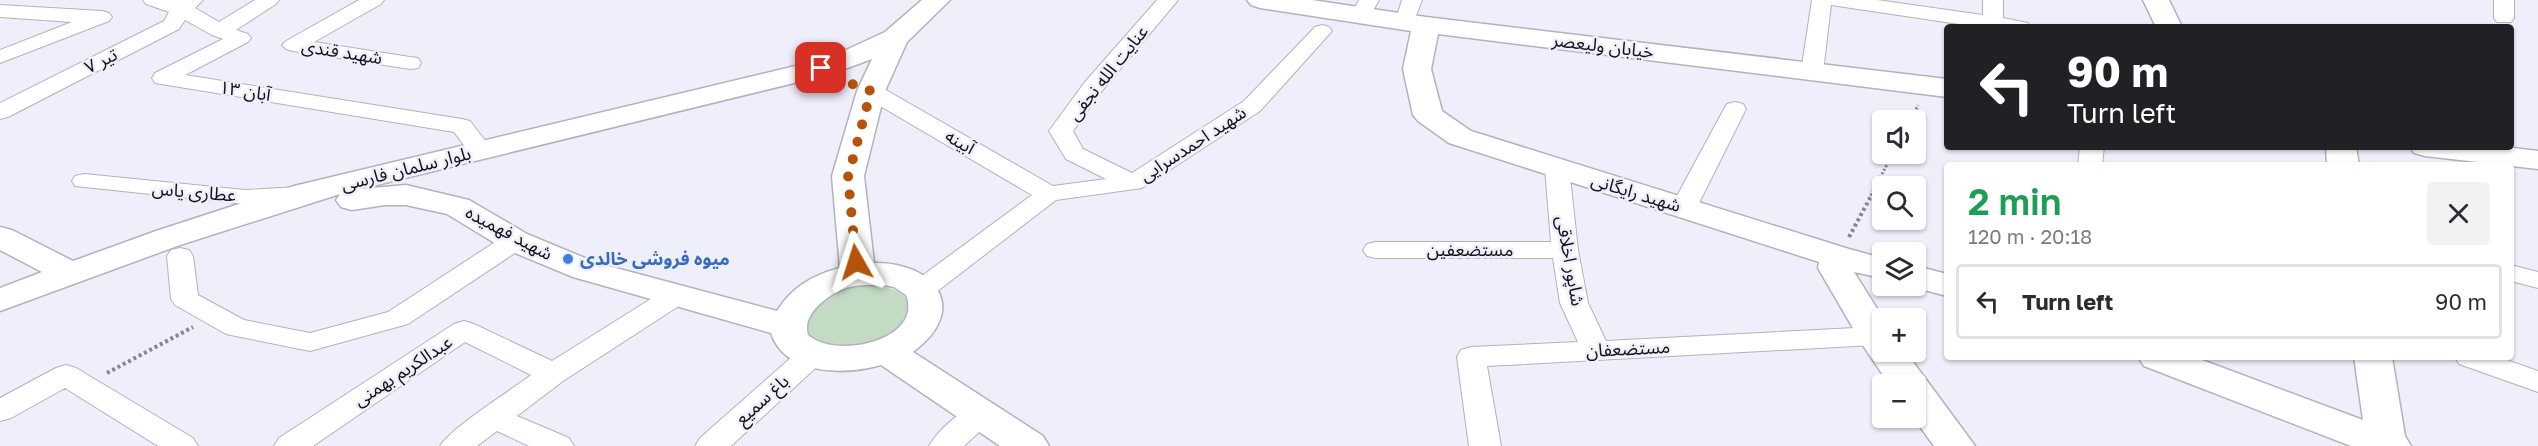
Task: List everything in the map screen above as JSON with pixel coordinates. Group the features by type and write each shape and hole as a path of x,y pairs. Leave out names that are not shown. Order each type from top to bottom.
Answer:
{"main road":[{"path":"826,73 895,38 937,0"},
{"name":"خیابان ولیعصر","path":"1260,0 1365,7 1812,72 1944,88"},
{"path":"2156,0 2168,24"},
{"name":"شهید رایگانی","path":"1414,15 1417,69 1428,115 1460,137 1838,257 1872,266"},
{"path":"856,262 848,177 871,91 895,38"},
{"path":"826,73 871,91"},
{"name":"بلوار سلمان فارسی","path":"0,300 168,238 305,193 826,73"},
{"name":"شهید فهمیده","path":"788,326 585,270 515,241 458,207 454,186 458,175 471,168 826,73"},
{"path":"2450,150 2538,160"},
{"name":"بلوار سلمان فارسی","path":"0,323 180,256 351,200 385,195 406,195 458,207"},
{"path":"0,237 71,274"},
{"path":"1838,257 1835,268 1872,330"},
{"path":"725,309 766,299 803,285 832,268 856,262 884,274 906,279 921,290 927,305 923,322 909,338 886,351 859,359 831,360 812,355 792,341 788,326 794,309 810,293 832,281 856,262"},
{"path":"1926,280 1944,284"},
{"path":"886,351 1029,446"},
{"path":"2165,360 2388,446"},
{"path":"2374,360 2388,446"},
{"path":"1926,406 1955,446"}],"street":[{"path":"153,0 187,5 219,31 269,0"},
{"name":"شهید قندی","path":"374,0 293,45 410,63"},
{"name":"عنایت الله نجفی","path":"1133,183 1074,154 1061,131 1093,87 1168,0"},
{"path":"1812,72 1822,0"},
{"path":"1835,0 1987,24"},
{"path":"1993,0 1993,24"},
{"name":"۷ تیر","path":"0,112 172,25 187,5"},
{"path":"0,11 102,17 0,57"},
{"name":"۱۳ آبان","path":"219,31 241,38 163,78 462,126 481,151"},
{"name":"شهید احمدسرایی","path":"921,290 1049,194 1133,183 1252,106 1322,31"},
{"name":"آبینه","path":"871,91 1049,194"},
{"path":"1684,207 1735,109"},
{"name":"شاپور اخلاقی","path":"1557,168 1565,250 1574,303 1596,350"},
{"name":"عطاری یاس","path":"84,182 245,196 305,193"},
{"path":"180,256 185,299 236,328 310,342 398,318 515,241"},
{"name":"مستضعفین","path":"1376,250 1565,250"},
{"path":"2514,274 2538,280"},
{"path":"456,446 492,417 553,374 675,296"},
{"name":"عبدالکریم بهمنی","path":"290,446 464,330 553,374"},
{"name":"مستضعفان","path":"1485,446 1471,357 1596,350 1872,345"},
{"name":"باغ سمیع","path":"711,446 812,355"},
{"path":"2477,360 2538,382"},
{"path":"0,411 74,380 182,446"},
{"path":"945,446 980,414"},
{"path":"492,417 558,446"}],"path":[{"path":"1838,257 1887,164"},
{"path":"74,380 215,315"}],"green space":[{"path":"864,284 889,288 904,296 909,306 906,318 896,329 881,339 863,345 842,347 822,344 806,331 808,313 818,300 833,292"}],"place":[{"name":"میوه فروشی خالدی","path":"568,259"}],"route":[{"path":"821,68 830,77 849,81 871,91 848,177 856,262"}]}
